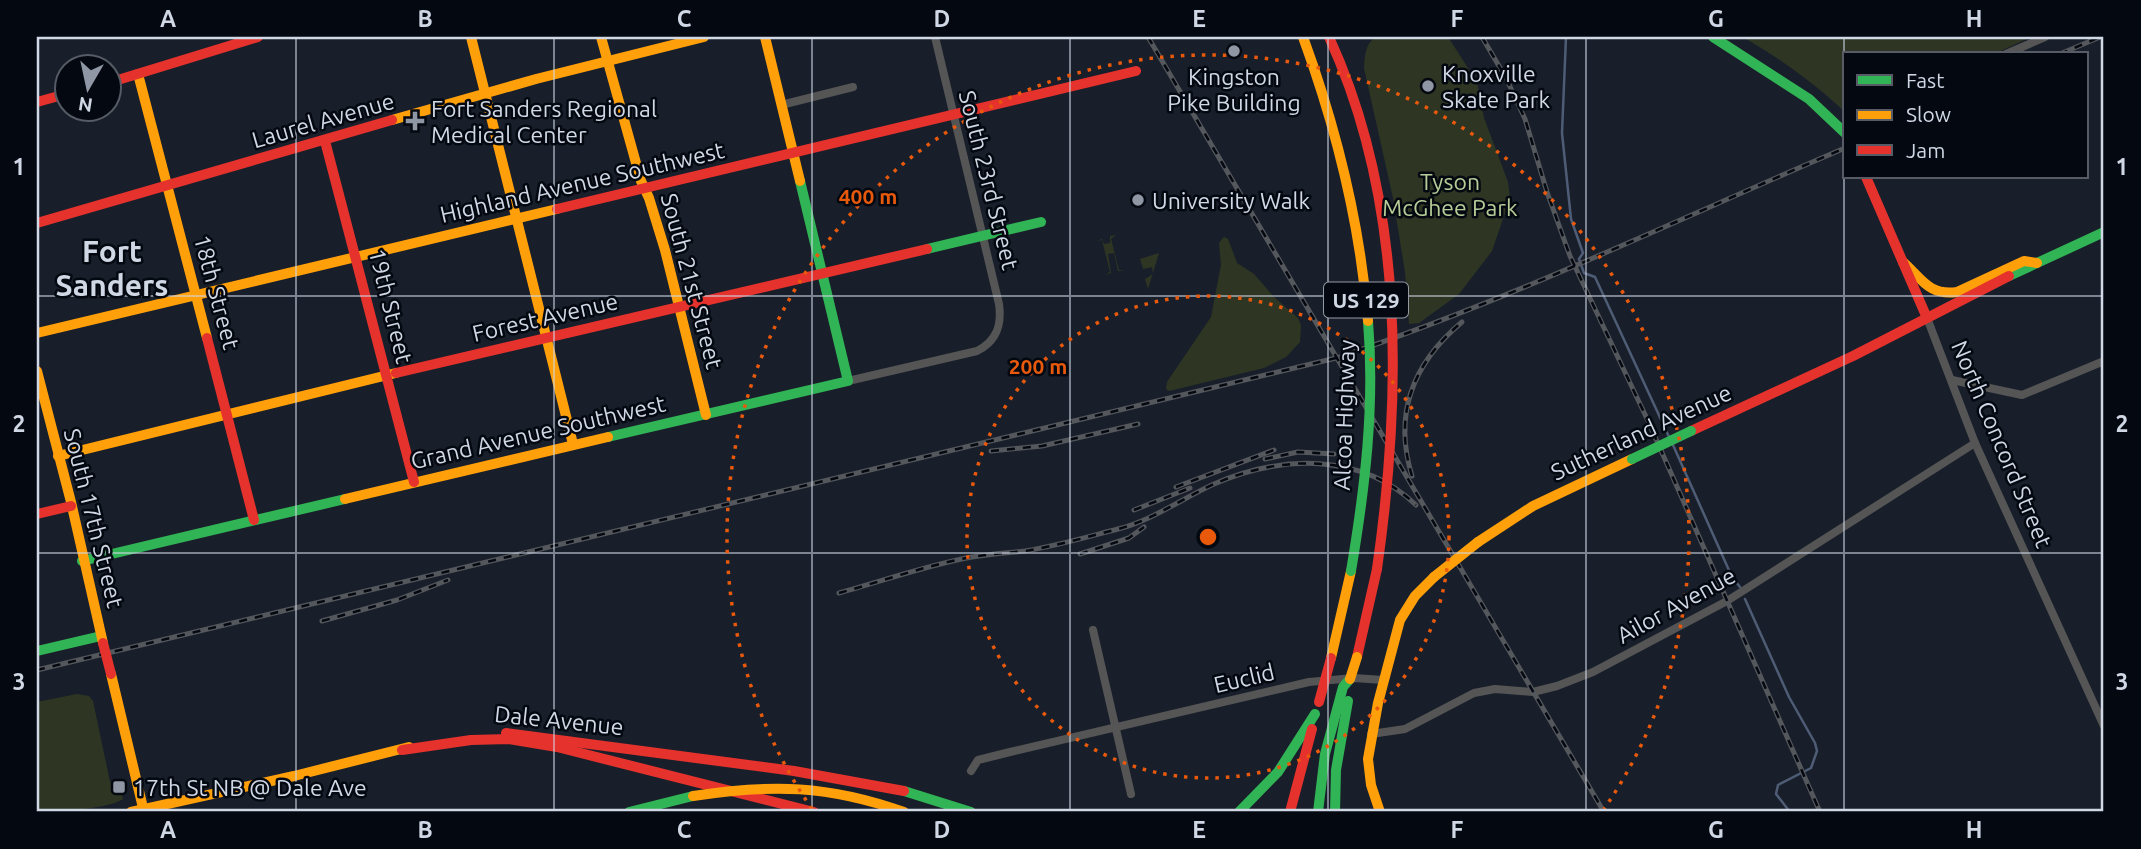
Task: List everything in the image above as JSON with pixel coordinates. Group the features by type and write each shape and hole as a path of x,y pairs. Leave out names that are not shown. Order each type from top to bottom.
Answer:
{"main road":[{"path":"122,79 258,37"},
{"path":"471,37 573,444"},
{"name":"South 21st Street","path":"601,37 680,308 706,415"},
{"name":"Laurel Avenue","path":"37,223 607,59 704,37"},
{"path":"765,37 848,381"},
{"name":"Alcoa Highway","path":"1303,37 1334,120 1356,212 1366,289 1370,383 1363,496 1351,571 1315,714"},
{"name":"Alcoa Highway","path":"1329,37 1367,150 1384,235 1390,281 1395,379 1393,437 1377,569 1357,657 1350,679 1343,687 1343,702"},
{"path":"1713,37 1809,99 1843,128"},
{"name":"Highland Avenue Southwest","path":"37,333 1136,71"},
{"name":"18th Street","path":"138,74 254,520"},
{"name":"19th Street","path":"325,141 414,482"},
{"name":"North Concord Street","path":"1866,178 1927,318"},
{"name":"Forest Avenue","path":"58,457 387,375 1041,222"},
{"name":"Sutherland Avenue","path":"1380,812 1371,785 1368,759 1383,680 1400,620 1415,596 1434,577 1478,542 1533,506 1844,360 2104,232"},
{"path":"1903,262 1928,288 1945,294 1957,292 2024,261 2038,263"},
{"name":"South 17th Street","path":"37,375 143,811"},
{"name":"Grand Avenue Southwest","path":"82,561 848,381"},
{"path":"37,514 71,506"},
{"path":"37,650 102,639"},
{"path":"1318,812 1325,754 1343,702"},
{"path":"1335,812 1334,792 1343,702"},
{"path":"1239,812 1278,772 1315,714"},
{"path":"1290,812 1315,714"},
{"name":"Dale Avenue","path":"131,812 402,750 426,741 508,733 808,773 904,791 971,812"},
{"path":"402,750 471,740 509,739 557,747 814,812"},
{"path":"629,812 733,789 788,786 856,796 904,812"},
{"path":"894,812 904,791"}],"street":[{"name":"South 23rd Street","path":"935,37 999,304 1001,316 997,333"},
{"path":"2011,52 2045,37"},
{"path":"781,105 853,87"},
{"name":"North Concord Street","path":"1927,318 1975,443 2104,726"},
{"name":"Grand Avenue Southwest","path":"848,381 977,351 993,340 997,333"},
{"path":"1952,380 2022,395 2104,360"},
{"name":"Ailor Avenue","path":"1371,734 1405,729 1474,693 1495,689 1533,692 1594,672 1727,601 1975,443"},
{"path":"1093,631 1131,794"},
{"name":"Euclid","path":"971,771 978,760 1320,680 1383,680"}],"green space":[{"name":"Tyson McGhee Park","path":"1376,37 1448,37 1477,82 1484,118 1508,182 1510,198 1492,251 1459,294 1419,323 1409,324 1405,272 1393,198 1364,68 1368,46"},
{"path":"1742,37 2031,37 1998,52 1843,52 1843,110 1769,53"},
{"path":"1116,235 1111,239 1119,270 1125,270 1118,271 1114,253 1108,254 1111,273 1105,275 1110,272 1102,240 1097,241 1102,239 1104,244 1110,243 1110,236"},
{"path":"1224,237 1228,239 1237,263 1254,274 1273,296 1298,318 1301,325 1300,342 1286,357 1264,368 1169,391 1166,389 1167,382 1211,317 1221,265 1219,243"},
{"path":"1159,253 1153,273 1152,267 1143,269 1140,259"},
{"path":"1152,274 1148,289 1145,279"},
{"path":"77,694 89,696 93,701 110,782 119,781 123,799 94,808 37,812 37,702"}],"waterway":[{"path":"1566,37 1562,133 1571,219 1583,253 1579,259 1584,273 1595,277 1670,439"},
{"path":"1673,445 1732,577 1740,587"},
{"path":"1745,599 1789,697 1817,751 1811,768 1778,785 1776,794 1790,812"}],"railway":[{"path":"1148,37 1604,812"},
{"path":"1482,37 1506,78 1525,119 1570,256 1649,423 1820,812"},
{"path":"2065,52 2100,37"},
{"path":"37,670 1336,358 1466,311 1843,149"},
{"path":"1412,476 1405,432 1412,391 1431,355 1462,322"},
{"path":"991,451 1042,446 1138,424"},
{"path":"1176,487 1274,450"},
{"path":"1265,459 1298,452 1334,454"},
{"path":"839,593 955,560 1037,549 1118,529 1155,515 1214,484 1266,468 1293,464 1346,467 1371,475 1416,505"},
{"path":"1134,510 1190,488"},
{"path":"1080,554 1129,538 1144,527"},
{"path":"322,621 397,600 448,580"}],"traffic: fast":[{"path":"1713,37 1809,99 1843,131"},
{"path":"608,437 848,381 800,181"},
{"path":"927,249 1041,222"},
{"path":"2009,276 2104,232"},
{"path":"1351,571 1367,447 1370,384 1368,321"},
{"path":"1632,459 1691,431"},
{"path":"82,561 345,499"},
{"path":"37,651 101,636"},
{"path":"1318,812 1325,754 1343,687 1350,679"},
{"path":"1335,812 1336,770 1348,701"},
{"path":"1239,812 1278,772 1315,714"},
{"path":"904,791 971,812"},
{"path":"629,812 693,796"}],"traffic: slow":[{"path":"471,37 573,444"},
{"path":"601,37 641,181 665,250 706,415"},
{"path":"392,120 536,79 704,37"},
{"path":"765,37 800,181"},
{"path":"1303,37 1345,177 1359,248 1368,321"},
{"path":"138,74 207,338"},
{"path":"37,333 557,209"},
{"path":"1903,262 1927,285 1947,293 1957,292 2024,261 2037,263"},
{"path":"37,371 71,502 103,643"},
{"path":"58,456 396,373"},
{"path":"345,499 608,437"},
{"path":"1478,542 1533,506 1632,459"},
{"path":"1434,577 1478,542"},
{"path":"1331,658 1351,571"},
{"path":"1380,812 1371,785 1368,759 1378,703 1400,620 1415,596 1434,577"},
{"path":"1350,679 1357,657"},
{"path":"111,674 144,812"},
{"path":"131,812 409,747"},
{"path":"693,796 749,790 800,789 850,796 904,812"}],"traffic: jam":[{"path":"122,79 258,37"},
{"path":"1329,37 1354,100 1372,165 1384,232 1391,299 1391,435 1377,569"},
{"path":"557,209 1136,71"},
{"path":"37,102 52,98"},
{"path":"37,223 392,120"},
{"path":"325,141 414,482"},
{"path":"1866,178 1927,318"},
{"path":"396,373 927,249"},
{"path":"1691,431 1853,356 2009,276"},
{"path":"207,338 254,520"},
{"path":"37,514 71,506"},
{"path":"1357,657 1377,569"},
{"path":"103,643 111,674"},
{"path":"1319,702 1331,658"},
{"path":"1290,812 1312,729"},
{"path":"506,733 794,771 904,791"},
{"path":"402,750 471,740 509,739 557,747 814,812"}],"place":[{"name":"Kingston Pike Building","path":"1234,51"},
{"name":"Knoxville Skate Park","path":"1428,86"},
{"name":"Fort Sanders Regional Medical Center","path":"415,121"},
{"name":"University Walk","path":"1138,200"},
{"name":"17th St NB @ Dale Ave","path":"119,787"}],"district":[{"name":"Fort Sanders","path":"112,268"}]}
